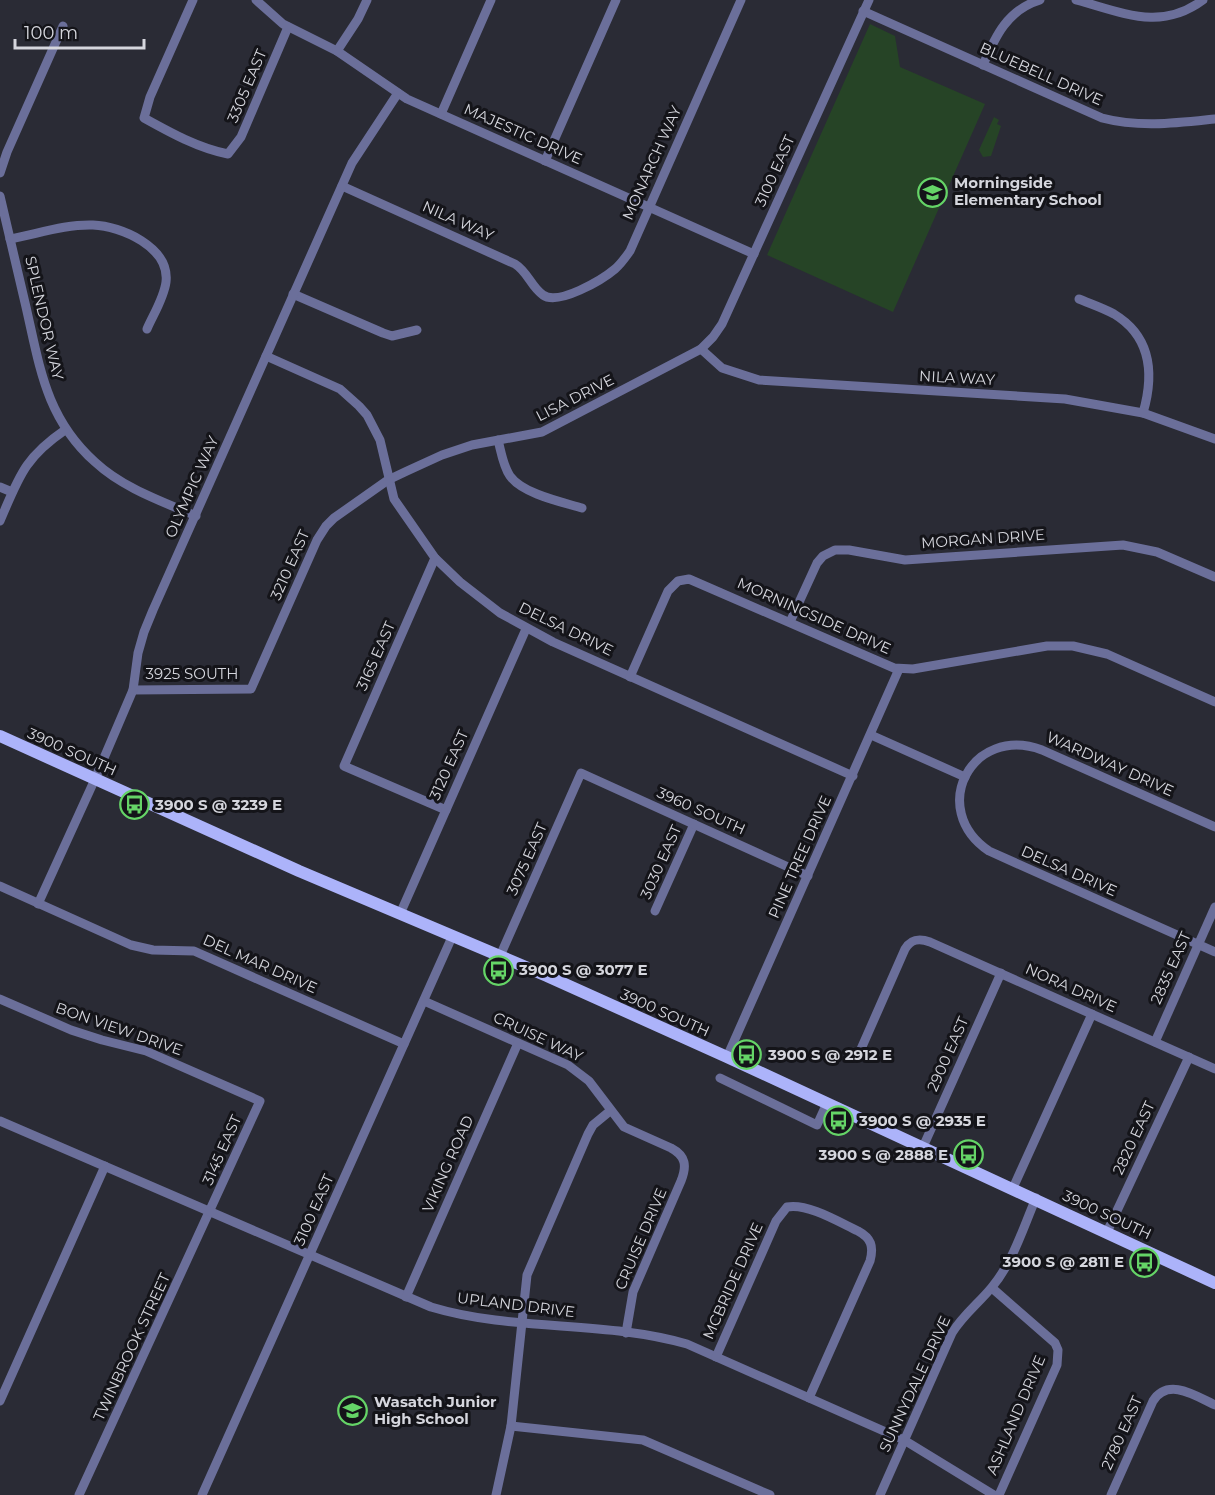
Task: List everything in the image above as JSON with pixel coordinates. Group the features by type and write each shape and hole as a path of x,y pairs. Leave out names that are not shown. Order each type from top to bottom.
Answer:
{"main road":[{"name":"3900 SOUTH","path":"0,736 827,1102 1215,1283"}],"street":[{"name":"3305 EAST","path":"193,0 150,97 144,118 211,150 228,154 241,137 288,27"},
{"name":"MAJESTIC DRIVE","path":"256,0 288,27 337,51 398,93 754,254"},
{"path":"337,51 367,0"},
{"path":"441,114 492,0"},
{"path":"545,160 616,0"},
{"name":"MONARCH WAY","path":"550,299 568,295 616,268 630,251 741,0"},
{"name":"3100 EAST","path":"701,349 722,324 869,0"},
{"path":"983,65 1005,22 1019,9 1040,0"},
{"path":"1076,0 1134,16 1153,18 1178,14 1203,0"},
{"name":"BLUEBELL DRIVE","path":"863,11 1082,110 1113,121 1151,125 1215,119"},
{"path":"0,173 7,152 63,26"},
{"name":"OLYMPIC WAY","path":"38,904 133,690 144,632 293,294 352,163 398,93"},
{"name":"NILA WAY","path":"342,186 515,264 524,270 540,293 550,299"},
{"name":"SPLENDOR WAY","path":"0,196 45,389 65,430 96,463 116,478 196,516"},
{"path":"10,240 72,226 94,225 119,232 153,248 161,256 166,282 164,292 147,329"},
{"path":"293,294 392,336 417,330"},
{"path":"1079,299 1116,315 1130,327 1142,343 1148,361 1150,378 1143,413"},
{"name":"NILA WAY","path":"701,349 722,368 750,379 767,382 1065,399 1143,413 1215,439"},
{"name":"LISA DRIVE","path":"388,480 452,451 542,432 701,349"},
{"name":"DELSA DRIVE","path":"266,356 340,389 359,406 371,422 380,440 394,499 435,558 479,598 526,629 853,776"},
{"path":"0,521 12,492 29,461 39,450 65,430"},
{"path":"498,440 510,475 518,483 530,490 582,508"},
{"name":"3210 EAST","path":"251,689 322,530 334,518 388,480"},
{"path":"0,487 12,492"},
{"name":"MORGAN DRIVE","path":"790,622 817,563 826,554 839,549 905,560 1123,545 1157,552 1215,577"},
{"name":"3165 EAST","path":"435,558 344,766 446,810"},
{"name":"MORNINGSIDE DRIVE","path":"630,677 668,591 678,581 694,579 899,669 913,669 1047,646 1073,646 1107,654 1215,702"},
{"name":"3120 EAST","path":"400,914 526,629"},
{"name":"PINE TREE DRIVE","path":"727,1057 899,669"},
{"name":"3925 SOUTH","path":"133,690 251,689"},
{"path":"871,735 965,777"},
{"name":"WARDWAY DRIVE","path":"965,777 973,764 992,750 1008,745 1025,745 1042,750 1215,827"},
{"name":"3960 SOUTH","path":"581,773 808,876"},
{"name":"3075 EAST","path":"500,956 581,773"},
{"name":"DELSA DRIVE","path":"965,777 960,799 961,814 967,828 982,847 1215,952"},
{"name":"3030 EAST","path":"656,911 694,824"},
{"name":"DEL MAR DRIVE","path":"0,886 131,945 153,950 194,951 404,1044"},
{"name":"2835 EAST","path":"1155,1042 1215,907"},
{"name":"3100 EAST","path":"202,1495 453,937"},
{"name":"NORA DRIVE","path":"861,1048 905,949 915,940 930,942 1215,1069"},
{"name":"2900 EAST","path":"923,1147 1001,973"},
{"name":"BON VIEW DRIVE","path":"0,999 71,1030 146,1051 260,1101"},
{"name":"CRUISE WAY","path":"424,1001 568,1065 588,1081 624,1127 671,1148 683,1158"},
{"path":"1013,1188 1092,1014"},
{"name":"VIKING ROAD","path":"406,1297 518,1043"},
{"name":"2820 EAST","path":"1107,1232 1189,1057"},
{"path":"720,1078 817,1125 827,1102"},
{"name":"3145 EAST","path":"211,1212 260,1101"},
{"path":"496,1495 511,1426 525,1287 531,1264 588,1134 593,1125 610,1111"},
{"name":"UPLAND DRIVE","path":"0,1121 406,1297 448,1312 669,1339 716,1357 904,1440 993,1495"},
{"name":"CRUISE DRIVE","path":"626,1333 633,1292 685,1171 683,1158"},
{"path":"0,1401 105,1166"},
{"name":"SUNNYDALE DRIVE","path":"880,1495 952,1333 992,1288 1012,1254 1036,1198"},
{"name":"MCBRIDE DRIVE","path":"716,1357 776,1221 787,1207 796,1205 806,1208 866,1235 872,1243 870,1261 809,1398"},
{"name":"TWINBROOK STREET","path":"79,1495 211,1212"},
{"name":"ASHLAND DRIVE","path":"992,1288 1057,1347 1057,1365 999,1495"},
{"name":"2780 EAST","path":"1111,1495 1158,1394 1166,1389 1177,1389 1215,1405"},
{"path":"511,1426 643,1440 771,1495"}],"green space":[{"path":"870,24 895,36 900,67 985,104 893,312 767,255"},
{"path":"994,117 999,120 997,124 1001,126 991,156 983,157 979,150"}],"place":[{"name":"Morningside Elementary School","path":"933,192"},
{"name":"3900 S @ 3239 E","path":"134,805"},
{"name":"3900 S @ 3077 E","path":"498,970"},
{"name":"3900 S @ 2912 E","path":"747,1055"},
{"name":"3900 S @ 2935 E","path":"838,1121"},
{"name":"3900 S @ 2888 E","path":"969,1155"},
{"name":"3900 S @ 2811 E","path":"1145,1262"},
{"name":"Wasatch Junior High School","path":"353,1411"}]}
